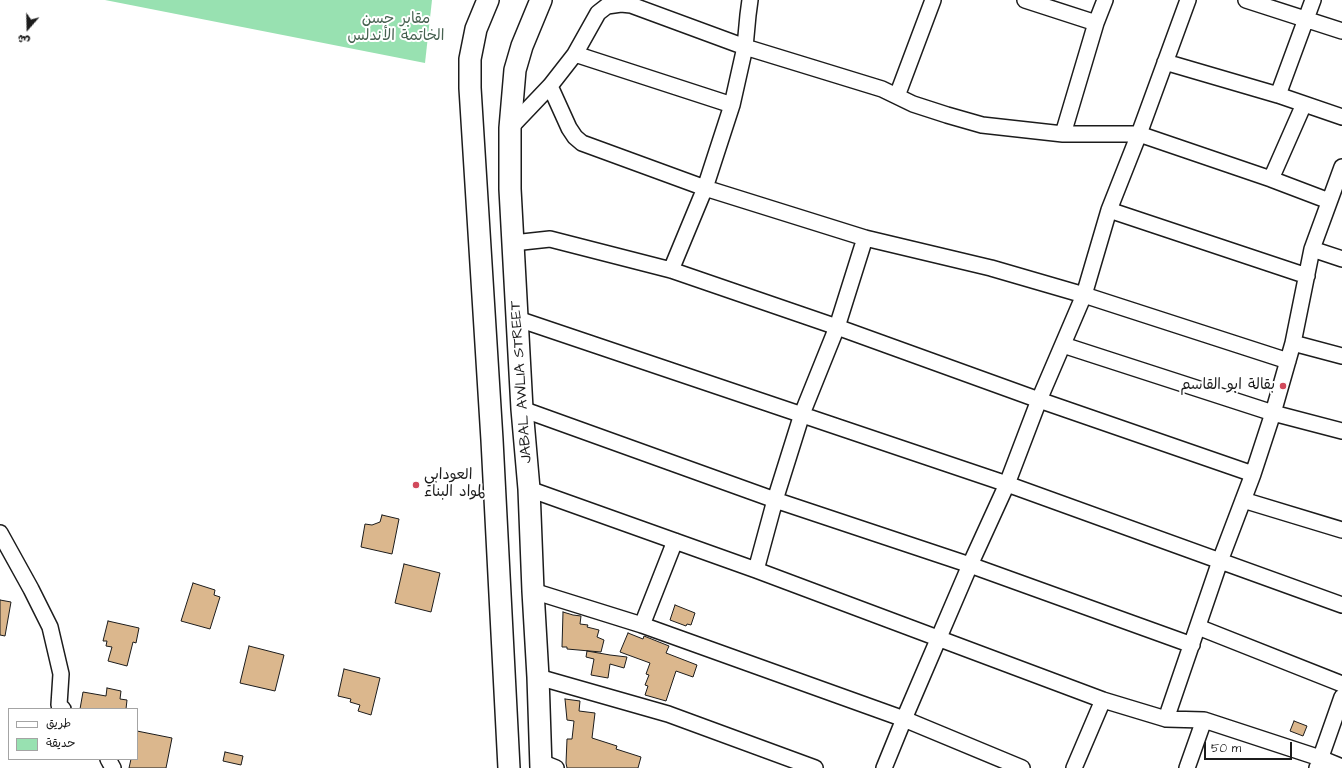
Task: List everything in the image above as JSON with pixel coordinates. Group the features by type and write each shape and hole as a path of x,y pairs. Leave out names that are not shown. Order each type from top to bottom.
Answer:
{"highway":[{"path":"488,0 476,29 470,59 470,88 492,448 509,768"},
{"name":"JABAL AWLIA STREET","path":"540,0 522,46 515,70 510,128 510,189 522,409 529,490 538,676 546,766"}],"street":[{"path":"671,270 705,188 732,105 745,48 750,0"},
{"path":"897,96 933,0"},
{"path":"1025,0 1096,23"},
{"path":"1063,134 1096,23 1105,0"},
{"path":"884,768 970,565 1007,484 1039,400 1084,295 1109,210 1139,134 1188,0"},
{"path":"1246,0 1342,31"},
{"path":"1278,95 1313,0"},
{"path":"510,128 550,86 575,54 598,13 607,6 621,4 631,5 745,48 882,89 920,106 982,125 1063,134 1139,134 1270,179 1335,195"},
{"path":"575,54 732,105"},
{"path":"1165,62 1278,95 1342,117"},
{"path":"550,86 572,133 582,143 705,188 865,238 991,268 1084,295 1288,361"},
{"path":"1270,179 1304,104"},
{"path":"1166,719 1220,561 1244,500 1273,413 1293,343 1312,249 1335,195 1342,167"},
{"path":"1109,210 1306,276"},
{"path":"756,570 775,500 802,414 837,327 865,238"},
{"path":"513,242 550,239 671,270 1253,474"},
{"path":"1312,249 1342,259"},
{"path":"518,319 1007,484 1342,605"},
{"path":"1293,343 1342,356"},
{"path":"1063,345 1273,413 1342,431"},
{"path":"522,409 775,500 970,565 1192,645"},
{"path":"529,490 756,570 1103,700 1166,719 1204,720 1318,763 1342,767"},
{"path":"1244,500 1342,530"},
{"path":"0,533 31,588 50,627 61,674 59,705 62,708"},
{"path":"642,625 675,541"},
{"path":"533,592 642,625 904,719 992,762 1022,768"},
{"path":"1198,627 1342,684"},
{"path":"538,676 668,714 815,768"},
{"path":"1318,763 1342,697"},
{"path":"1074,768 1103,700"},
{"path":"1187,768 1204,720"}],"green space":[{"name":"مقابر حسن الخاتمة الأندلس","path":"105,0 432,0 425,63"}],"building":[{"path":"382,515 399,519 392,554 361,547 365,524 372,525 380,522"},
{"path":"404,564 440,573 431,612 395,603"},
{"path":"193,583 215,590 214,595 220,597 210,629 181,621"},
{"path":"0,600 11,602 5,636 0,635"},
{"path":"675,605 695,613 691,625 687,624 686,626 670,620"},
{"path":"563,612 581,616 580,624 588,625 587,627 599,630 597,637 604,640 601,652 567,649 567,647 562,647"},
{"path":"108,621 139,628 136,643 133,642 127,666 108,661 112,647 106,646 107,641 103,641"},
{"path":"628,633 643,639 644,636 669,646 666,653 697,665 693,677 676,671 666,701 645,695 648,686 645,685 649,675 646,674 650,663 620,652"},
{"path":"249,646 284,655 275,691 240,683"},
{"path":"587,651 627,657 624,668 610,664 608,678 591,675 594,659 586,657"},
{"path":"344,669 380,678 371,715 358,711 360,705 350,702 351,699 338,696"},
{"path":"107,688 121,691 120,699 127,700 126,708 80,708 83,692 106,696"},
{"path":"565,699 580,701 579,711 595,713 592,738 617,746 616,749 641,757 638,768 567,768 567,739 572,739 574,721 567,720"},
{"path":"1294,721 1307,726 1303,736 1290,731"},
{"path":"138,731 172,738 166,768 129,768 131,760 138,760"},
{"path":"225,752 243,756 241,765 223,761"}],"place":[{"name":"بقالة ابو القاسم","path":"1283,386"},
{"name":"العودابي لمواد البناء","path":"416,485"}]}
